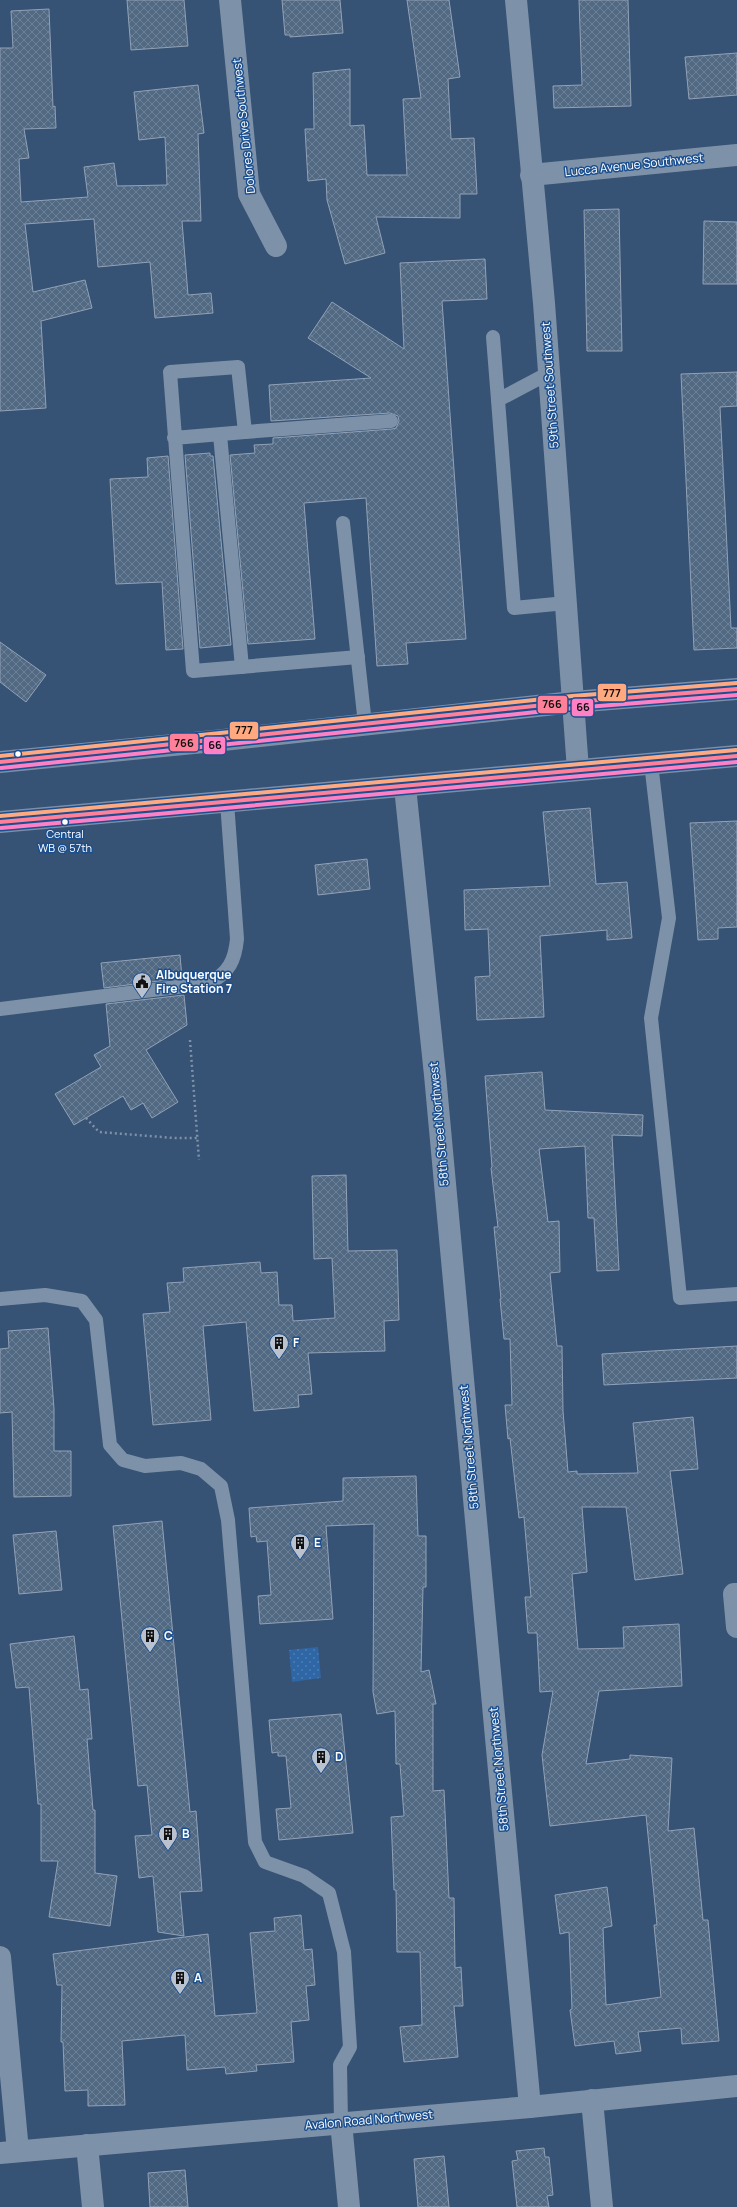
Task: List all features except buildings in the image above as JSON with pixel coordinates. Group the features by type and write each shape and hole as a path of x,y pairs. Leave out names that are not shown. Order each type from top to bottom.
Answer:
{"main road":[{"path":"0,762 573,702 737,689"},
{"path":"0,822 405,787 737,756"}],"street":[{"name":"Dolores Drive Southwest","path":"230,0 249,194 276,246"},
{"name":"59th Street Southwest","path":"516,0 549,373 578,770"},
{"name":"Lucca Avenue Southwest","path":"532,175 737,155"},
{"name":"58th Street Northwest","path":"405,787 435,1083 530,2107"},
{"path":"737,1594 734,1594 737,1627"},
{"path":"0,1957 9,2152"},
{"name":"Avalon Road Northwest","path":"9,2152 341,2122 530,2107 737,2086"},
{"path":"592,2100 602,2207"},
{"path":"341,2122 348,2207"},
{"path":"87,2145 93,2207"}],"lane":[{"path":"493,337 514,608 566,603"},
{"path":"245,432 238,367 170,372 193,671 358,657"},
{"path":"498,400 549,373"},
{"path":"174,438 391,421"},
{"path":"220,435 242,667"},
{"path":"342,523 365,724"},
{"path":"651,763 669,918 651,1018 680,1298 737,1294"},
{"path":"0,1009 209,983 220,977 233,961 237,939 227,802"},
{"path":"0,1299 45,1295 82,1301 96,1320 110,1445 123,1460 145,1466 181,1463 201,1469 221,1486 228,1520 255,1842 265,1862 304,1876 329,1893 344,1952 350,2047 340,2065 341,2122"}],"path":[{"path":"190,1040 199,1160"},
{"path":"86,1118 99,1132 174,1138 197,1138"}],"shaded area":[{"path":"318,1647 321,1678 292,1682 289,1650"}],"transit line":[{"name":"777","path":"0,756 572,696 737,683"},
{"name":"766","path":"0,762 573,702 737,689"},
{"name":"66","path":"1,768 574,708 737,695"},
{"name":"777","path":"0,816 736,750"},
{"name":"766","path":"0,822 737,756"},
{"name":"66","path":"1,828 737,762"}],"place":[{"name":"Central WB @ 57th","path":"65,822"},
{"name":"Albuquerque Fire Station 7","path":"142,999"},
{"name":"F","path":"279,1360"},
{"name":"E","path":"300,1560"},
{"name":"C","path":"150,1653"},
{"name":"D","path":"321,1774"},
{"name":"B","path":"168,1851"},
{"name":"A","path":"180,1995"}]}
